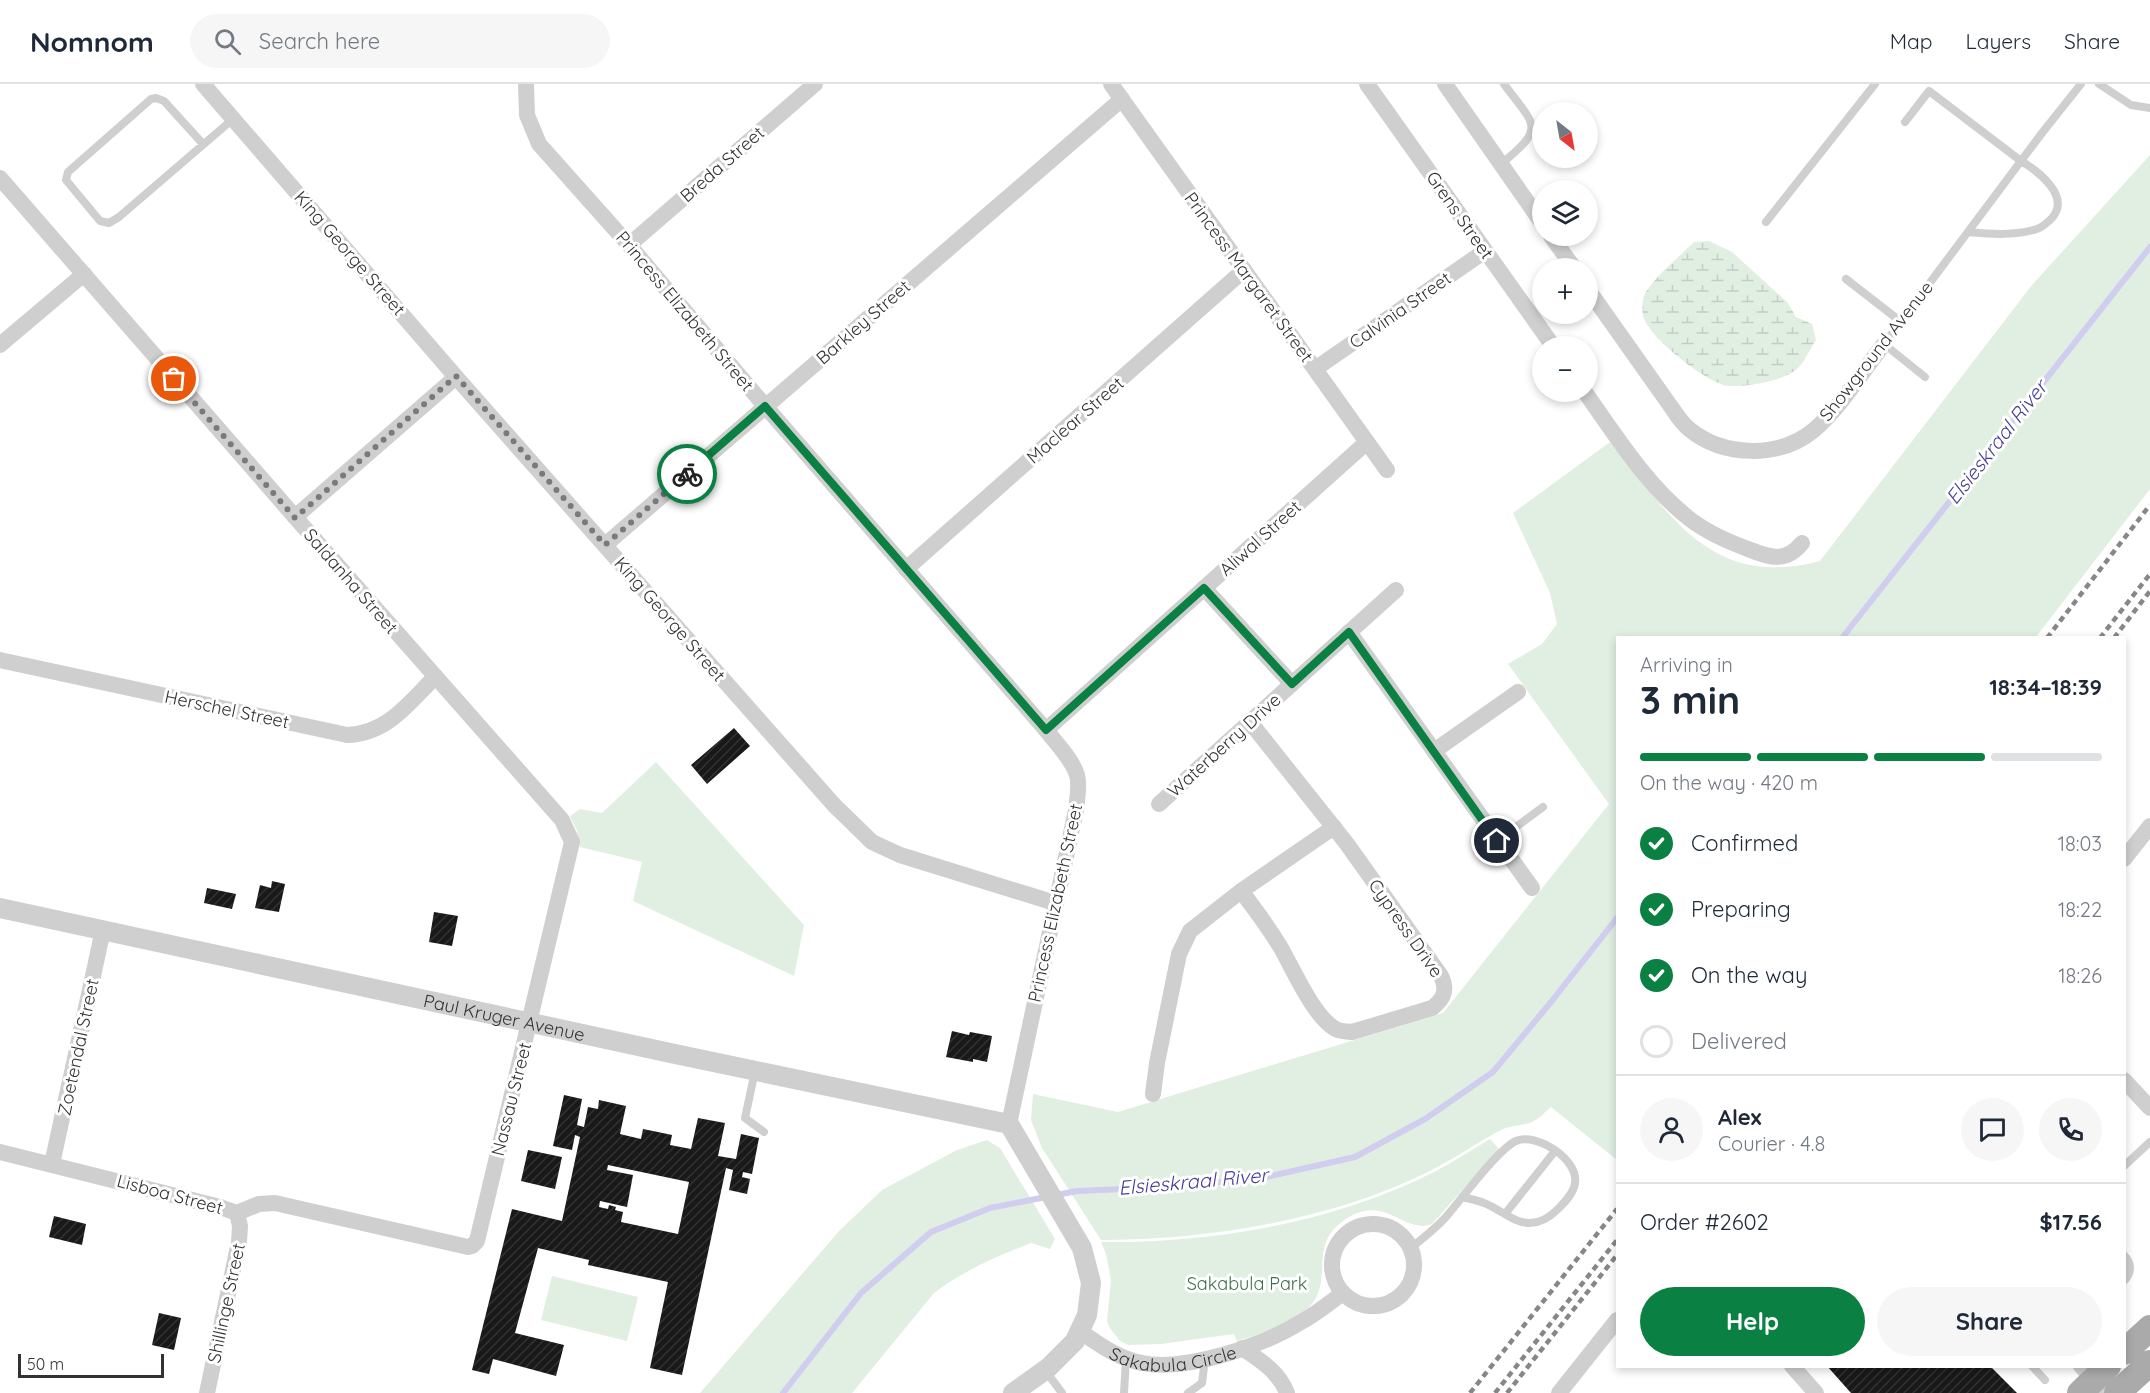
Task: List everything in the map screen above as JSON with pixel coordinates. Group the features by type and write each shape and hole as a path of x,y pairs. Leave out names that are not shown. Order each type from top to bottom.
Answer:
{"main road":[{"path":"2126,1350 2150,1328"},
{"path":"2117,1393 2150,1363"}],"street":[{"name":"King George Street","path":"203,84 456,376 834,805 867,838 900,855 1055,903"},
{"name":"Breda Street","path":"628,245 815,84"},
{"name":"Princess Margaret Street","path":"1111,84 1387,470"},
{"name":"Grens Street","path":"1367,84 1546,336"},
{"path":"1445,84 1532,209"},
{"name":"Princess Elizabeth Street","path":"525,86 527,116 539,144 1046,730 1077,775 1076,810 1008,1124"},
{"name":"Barkley Street","path":"605,545 1122,99"},
{"name":"Saldanha Street","path":"0,178 295,518 562,820"},
{"name":"Calvinia Street","path":"1315,369 1485,251"},
{"name":"Maclear Street","path":"906,569 1245,270"},
{"path":"0,345 84,274"},
{"name":"Showground Avenue","path":"1598,304 1689,429 1726,448 1745,451 1780,447 1804,437 1823,421 1884,344"},
{"path":"295,518 456,376"},
{"path":"1592,402 1620,444 1670,502 1692,521 1736,544 1778,557 1790,555 1802,543"},
{"name":"Aliwal Street","path":"1046,730 1367,442"},
{"path":"1204,588 1292,684"},
{"name":"Waterberry Drive","path":"1159,804 1396,590"},
{"path":"1349,632 1532,888"},
{"name":"Herschel Street","path":"0,660 347,735 362,735 386,724 435,677"},
{"path":"1434,752 1518,692"},
{"name":"Cypress Drive","path":"1241,891 1281,949 1304,990 1332,1028 1352,1032 1432,1008 1443,999 1444,982 1334,827 1250,722"},
{"name":"Nassau Street","path":"477,1241 572,848 570,835 562,820"},
{"path":"2126,856 2150,826"},
{"path":"1153,1094 1179,954 1190,931 1241,891 1334,827"},
{"name":"Paul Kruger Avenue","path":"0,908 1008,1124"},
{"name":"Zoetendal Street","path":"52,1164 103,930"},
{"path":"2126,1082 2150,1108"},
{"path":"1008,1124 1078,1240 1086,1260 1091,1283 1090,1304 1081,1332 1062,1355 1013,1393"},
{"name":"Lisboa Street","path":"0,1152 220,1206 237,1213 259,1204 275,1203 468,1246 472,1246 477,1241"},
{"name":"Shillinge Street","path":"207,1393 239,1242 240,1226 237,1213"},
{"path":"1373,1223 1389,1226 1402,1235 1412,1248 1415,1262 1413,1275 1407,1288 1398,1298 1385,1304 1362,1305 1343,1293 1334,1279 1332,1263 1335,1248 1344,1235 1358,1226 1373,1223"},
{"path":"1242,1348 1282,1333 1343,1293"},
{"path":"1559,1393 1616,1321"},
{"name":"Sakabula Circle","path":"1081,1332 1126,1359 1156,1365 1188,1362 1242,1348 1268,1365 1284,1385 1287,1393"},
{"path":"1794,1368 1816,1393"}],"lane":[{"path":"1501,164 1522,146 1532,132 1528,116 1504,84"},
{"path":"1766,222 1875,84"},
{"name":"Showground Avenue","path":"1884,344 2081,84"},
{"path":"2099,84 2131,105 2150,108"},
{"path":"1905,122 1929,91 2036,170 2050,184 2057,205 2055,215 2038,229 2003,233 1968,232"},
{"path":"203,144 164,101 156,98 147,102 69,172 66,180 100,221 110,223 233,119"},
{"path":"1846,279 1900,321"},
{"path":"1884,344 1925,377"},
{"path":"1497,841 1543,807"},
{"path":"755,1071 745,1118 764,1132"},
{"path":"1412,1248 1444,1219 1462,1197 1509,1145 1517,1140 1534,1139 1555,1151 1571,1166 1576,1179 1573,1190 1556,1211 1536,1223 1519,1221 1485,1203 1462,1197"},
{"path":"2126,1164 2150,1142"},
{"path":"1505,1214 1555,1151"},
{"path":"2126,1258 2130,1266 2130,1272 2126,1278"},
{"path":"1188,1393 1202,1383 1205,1358"},
{"path":"1124,1393 1126,1359"},
{"path":"2034,1368 2045,1380"},
{"path":"1045,1370 1062,1393"}],"green space":[{"path":"2150,155 2150,489 2037,636 1616,636 1616,1159 1551,1107 1532,1122 1499,1131 1428,1172 1391,1189 1351,1203 1310,1215 1226,1231 1184,1236 1101,1240 1042,1148 1031,1120 1033,1094 1118,1112 1443,1013 1609,804 1508,664 1542,644 1557,624 1550,593 1513,513 1610,442 1674,519 1697,540 1721,555 1750,565 1782,567 1820,561 2032,285"},
{"path":"1709,241 1732,252 1787,302 1796,317 1812,324 1816,340 1803,362 1792,373 1775,380 1755,384 1729,386 1719,383 1681,359 1649,328 1643,311 1643,298 1648,290 1694,242"},
{"path":"656,762 804,925 794,976 633,901 642,862 580,847 577,831 570,816 580,809 602,813"},
{"name":"Sakabula Park","path":"1490,1139 1499,1149 1432,1224 1422,1226 1412,1224 1372,1210 1360,1212 1346,1219 1334,1229 1327,1239 1324,1250 1318,1295 1311,1305 1287,1322 1237,1341 1234,1334 1161,1344 1128,1345 1120,1341 1110,1328 1107,1321 1111,1280 1101,1242 1186,1239 1229,1234 1314,1217 1395,1190 1434,1172"},
{"path":"987,1140 1000,1148 1055,1239 1050,1249 1031,1243 981,1265 934,1293 852,1393 700,1393 839,1231 882,1190 957,1150"},
{"path":"552,1276 638,1297 627,1341 541,1320"}],"building":[{"path":"734,728 750,746 707,784 691,765"},
{"path":"272,881 285,884 279,912 255,908 260,885 271,888"},
{"path":"207,888 236,894 232,909 204,903"},
{"path":"434,912 458,916 452,946 429,942"},
{"path":"952,1031 969,1035 970,1032 992,1036 987,1062 946,1057"},
{"path":"564,1095 582,1099 577,1125 584,1127 588,1107 598,1109 599,1100 626,1106 620,1134 624,1135 641,1139 643,1129 658,1132 672,1135 670,1145 691,1149 698,1118 725,1123 718,1156 736,1159 741,1134 759,1138 752,1174 743,1172 742,1177 750,1179 747,1194 729,1190 733,1170 726,1168 682,1375 650,1368 668,1282 588,1265 589,1260 538,1248 515,1333 564,1345 556,1376 493,1359 489,1374 472,1370 512,1209 562,1221 580,1137 575,1135 572,1150 553,1146","holes":["608,1165 689,1182 678,1234 621,1222 623,1212 615,1210 616,1207 609,1205 608,1209 599,1207 600,1201 627,1207 633,1175 607,1170"]},
{"path":"528,1150 562,1157 555,1189 521,1181"},
{"path":"54,1216 86,1224 82,1245 49,1237"},
{"path":"159,1313 181,1318 174,1350 152,1345"},
{"path":"1829,1368 1992,1368 2017,1393 1851,1393"}],"waterway":[{"name":"Elsieskraal River","path":"1844,636 2150,247"},
{"name":"Elsieskraal River","path":"783,1393 861,1293 931,1232 990,1208 1077,1191 1257,1179 1355,1157 1425,1119 1493,1072 1616,919"}],"railway":[{"path":"2049,636 2150,505"},
{"path":"2102,636 2150,574"},
{"path":"2116,636 2150,591"},
{"path":"1470,1393 1616,1210"},
{"path":"1495,1393 1616,1241"},
{"path":"1507,1393 1616,1256"}],"way so far":[{"path":"174,379 295,518 456,376 605,545 687,474"}],"route":[{"path":"687,474 765,406 1046,730 1204,588 1292,684 1349,632 1497,841"}]}
